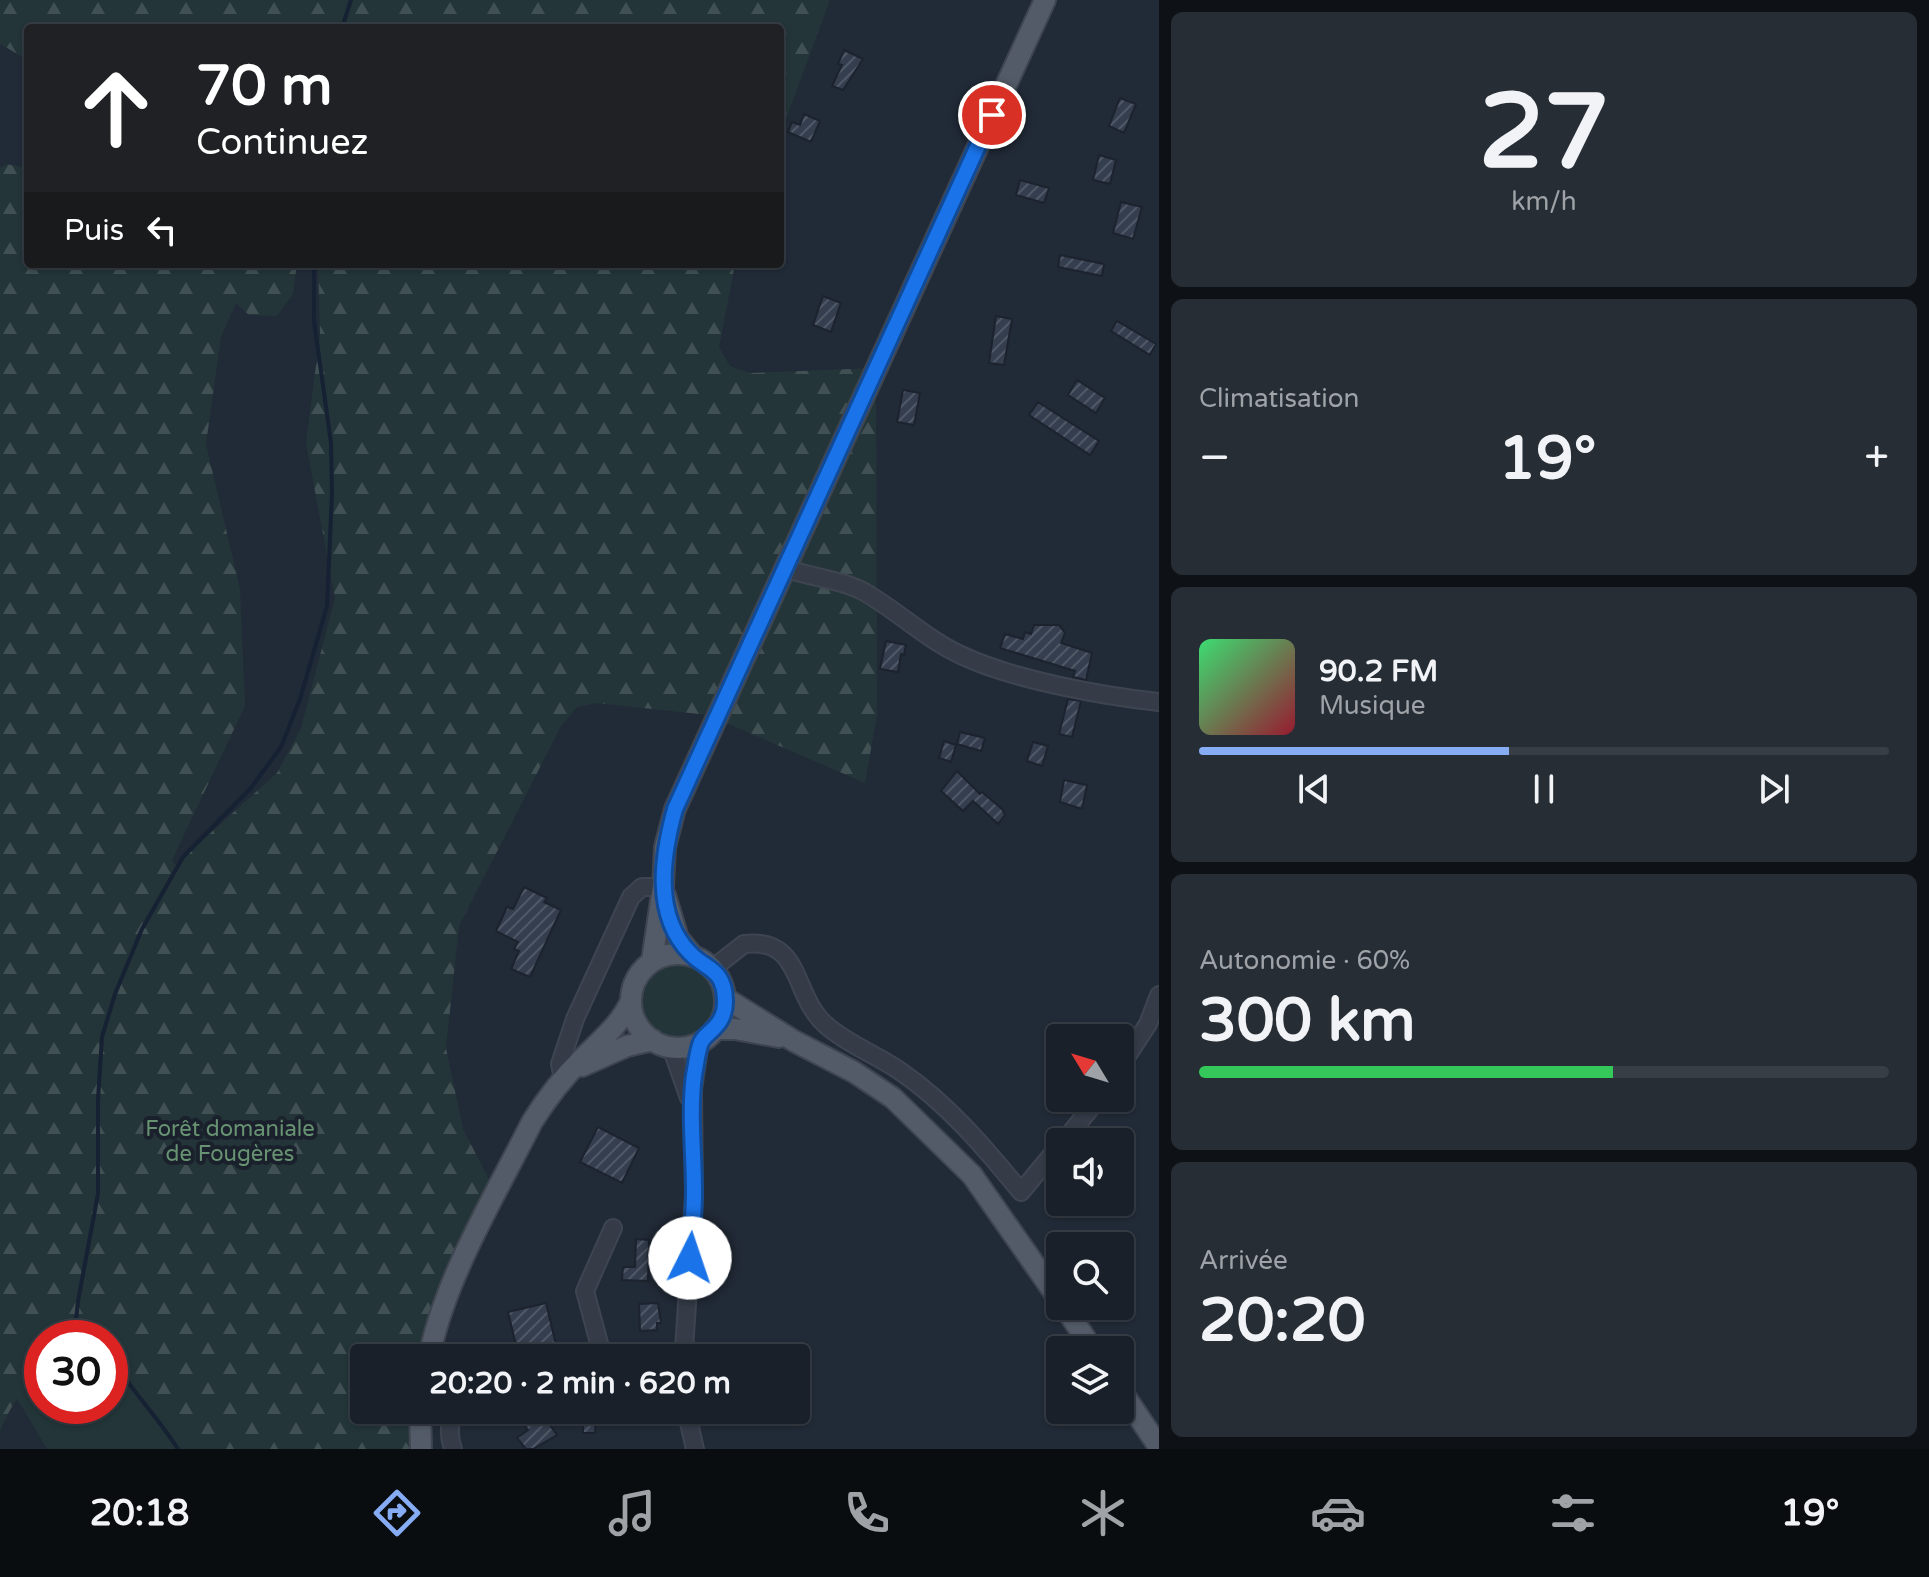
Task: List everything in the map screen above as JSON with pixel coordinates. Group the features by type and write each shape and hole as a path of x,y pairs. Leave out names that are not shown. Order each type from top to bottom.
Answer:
{"main road":[{"path":"432,1344 462,1262 532,1122 567,1075 615,1029 631,1001 635,982 652,961 663,887 665,847 675,809 1045,0"},
{"path":"663,887 678,938 693,956 712,969 721,983 725,998 723,1012 707,1036"},
{"path":"652,961 673,954 693,956"},
{"path":"725,998 893,1098 972,1175 1046,1280"},
{"path":"631,1001 639,1027 662,1043"},
{"path":"567,1075 627,1046 662,1043 691,1046 707,1036 735,1029 794,1041"},
{"path":"1134,1410 1159,1447"},
{"path":"420,1424 421,1449"}],"street":[{"path":"784,568 863,591 934,641 964,657 1014,673 1122,698 1159,702"},
{"path":"567,1075 560,1064 575,1019 631,897 642,887 663,887"},
{"path":"712,969 744,944 772,944 788,956 813,1012 827,1026 900,1071 938,1102 978,1140 1021,1192 1046,1162"},
{"path":"1134,1046 1148,1024 1159,995"},
{"path":"685,1344 694,1196 692,1111 707,1036"},
{"path":"662,1043 692,1111"},
{"path":"1074,1128 1087,1112"},
{"path":"599,1344 585,1291 613,1228"},
{"path":"451,1424 453,1449"},
{"path":"689,1424 695,1449"}],"green space":[{"path":"0,0 830,0 784,124 784,24 24,24 24,58 0,44"},
{"name":"Forêt domaniale de Fougères","path":"6,164 24,167 24,268 296,268 293,294 277,316 249,315 236,303 221,337 206,444 240,589 245,706 172,860 175,865 277,773 301,728 335,598 306,443 320,334 318,268 734,268 719,347 730,366 750,373 876,368 877,715 865,783 708,715 597,703 577,707 561,726 459,926 446,1048 463,1129 499,1199 426,1344 350,1344 350,1424 412,1424 412,1449 213,1449 187,1420 128,1377 128,1320 24,1320 24,1391 11,1408 0,1431 0,168"},
{"path":"671,964 685,964 699,970 709,980 715,1001 713,1015 699,1032 685,1038 671,1038 657,1032 647,1022 641,1008 641,994 647,980 657,970"},
{"path":"128,1377 187,1420 213,1449 47,1449 32,1424 128,1424"},
{"path":"24,1391 24,1410 16,1397"}],"building":[{"path":"844,50 863,59 843,90 832,86 842,65 838,64"},
{"path":"1120,98 1136,104 1124,133 1109,126"},
{"path":"804,114 820,121 811,142 788,132 792,122 800,125"},
{"path":"1099,155 1116,160 1110,184 1093,180"},
{"path":"1020,180 1049,188 1044,203 1016,195"},
{"path":"1121,202 1142,207 1133,239 1113,233"},
{"path":"1060,255 1104,264 1102,276 1058,267"},
{"path":"823,296 841,303 831,332 813,325"},
{"path":"996,316 1012,319 1004,365 989,363"},
{"path":"1117,321 1156,344 1150,355 1111,331"},
{"path":"1077,380 1105,398 1096,413 1068,395"},
{"path":"903,390 920,393 914,425 897,422"},
{"path":"1038,402 1099,441 1090,455 1029,415"},
{"path":"1034,625 1059,625 1065,633 1061,643 1092,653 1086,680 1073,677 1075,671 1000,648 1005,634 1023,639 1025,632 1031,634"},
{"path":"886,641 906,645 898,672 880,669"},
{"path":"1068,699 1081,701 1072,737 1059,734"},
{"path":"960,732 985,738 981,751 957,744"},
{"path":"944,741 956,745 951,762 939,758"},
{"path":"1033,742 1048,746 1042,766 1027,761"},
{"path":"957,771 980,794 982,792 1002,809 1005,815 998,824 973,801 963,811 941,791"},
{"path":"1064,780 1087,785 1082,809 1060,802"},
{"path":"524,887 547,898 544,902 561,910 530,977 511,969 519,951 514,949 518,942 496,931 507,907 513,909"},
{"path":"598,1127 639,1148 622,1183 580,1162"},
{"path":"636,1239 649,1240 648,1281 622,1280 623,1267 635,1267"},
{"path":"546,1303 556,1344 516,1344 508,1312"},
{"path":"658,1303 661,1323 657,1323 657,1330 640,1331 639,1304"},
{"path":"549,1424 557,1435 533,1449 526,1449 517,1438 528,1430 524,1425"},
{"path":"583,1424 596,1424 595,1433 583,1433"}],"waterway":[{"path":"343,24 351,0"},
{"path":"76,1320 98,1194 102,1037 115,994 142,929 183,857 251,788 281,747 300,699 327,606 331,443 314,321 314,268"},
{"path":"128,1383 178,1449"}],"route":[{"path":"690,1258 695,1074 700,1042 720,1021 725,998 716,974 710,966 693,956 678,938 671,919 663,887 665,847 675,809 992,115"}]}
